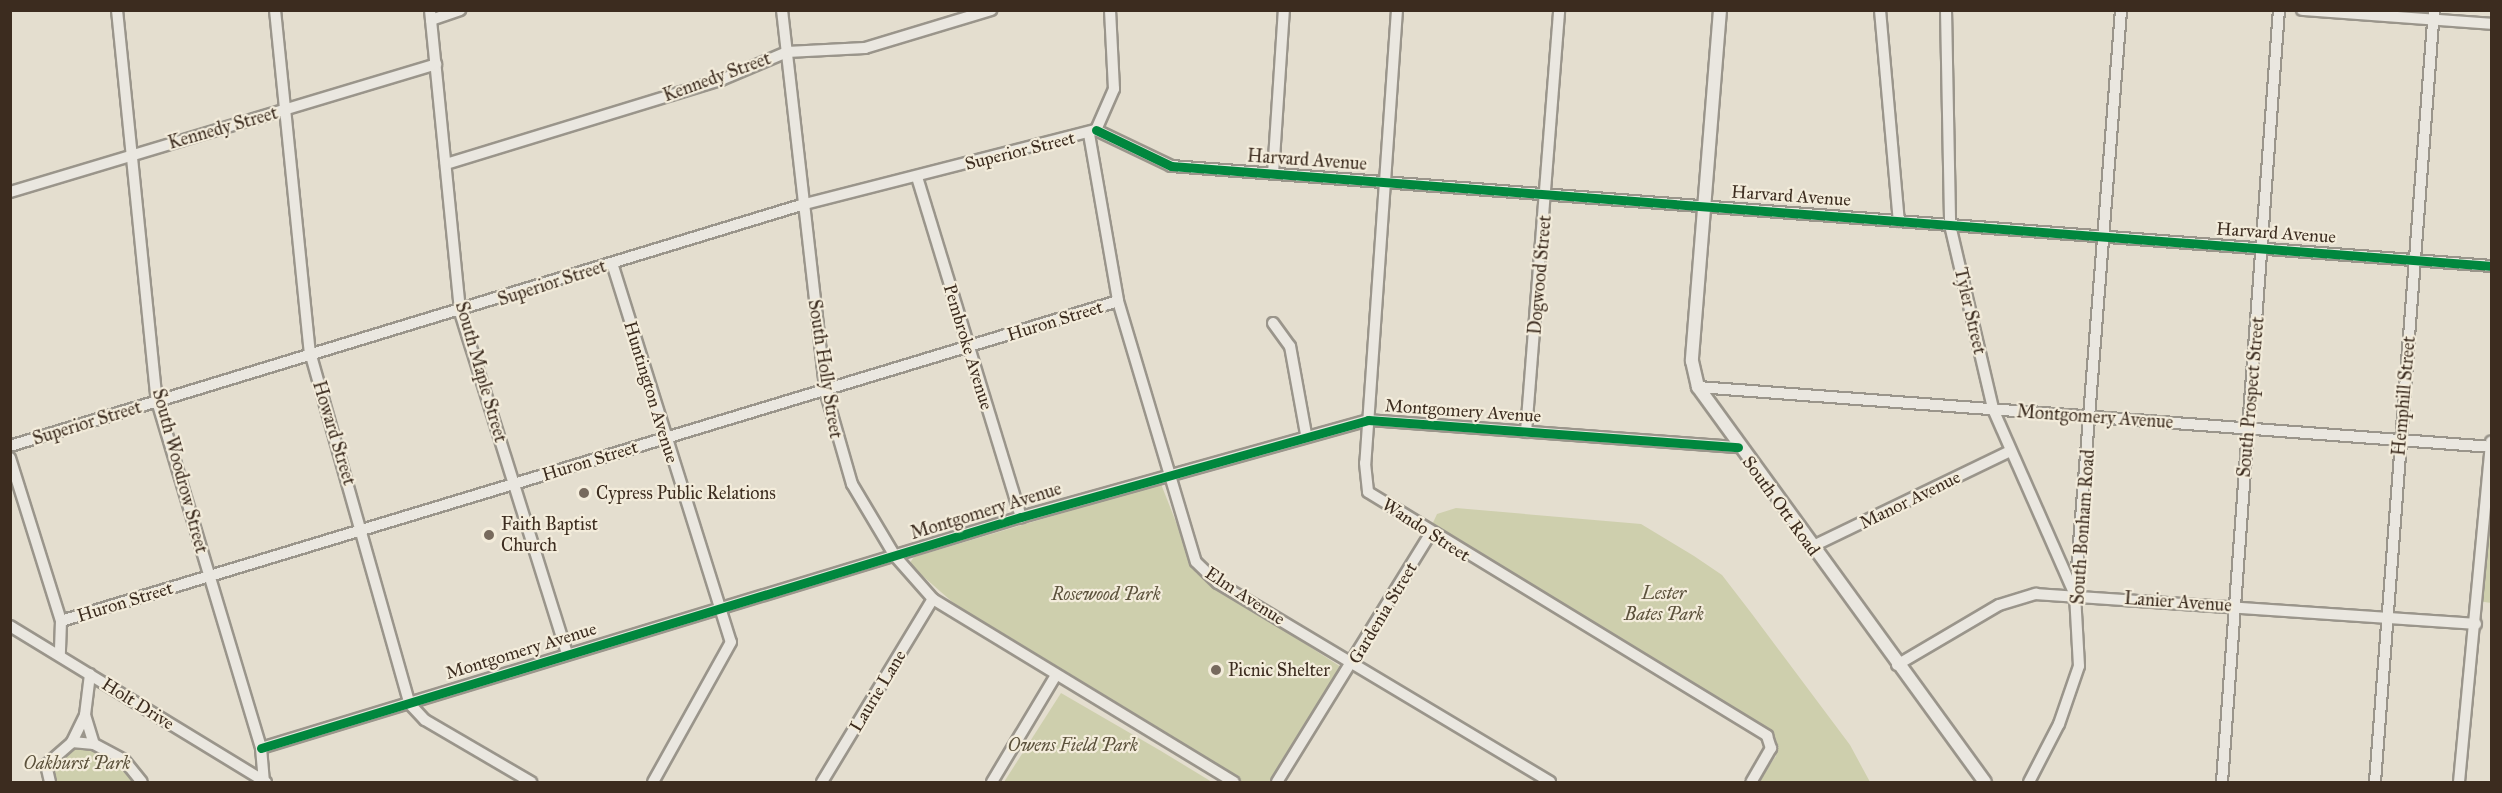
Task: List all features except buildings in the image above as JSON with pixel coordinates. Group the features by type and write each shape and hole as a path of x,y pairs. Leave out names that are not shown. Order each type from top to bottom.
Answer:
{"street":[{"name":"South Woodrow Street","path":"117,10 135,152 157,401 261,748 265,782"},
{"name":"Howard Street","path":"275,10 310,352 363,530 409,703"},
{"path":"430,15 460,10"},
{"name":"South Holly Street","path":"782,10 801,205 825,390 852,484 895,556 933,598 1234,783"},
{"name":"Kennedy Street","path":"446,164 721,80 787,52 865,48 991,10"},
{"path":"1093,132 1114,89 1110,10"},
{"path":"1273,174 1284,10"},
{"name":"Wando Street","path":"1397,10 1368,420 1368,492 1430,534 1764,734 1771,744 1751,783"},
{"name":"Dogwood Street","path":"1526,432 1547,194 1559,10"},
{"name":"South Ott Road","path":"1719,10 1706,206 1692,361 1698,387 1738,447 1985,783"},
{"path":"1880,10 1899,221"},
{"name":"Tyler Street","path":"1946,10 1950,225 1993,409 2008,452 2075,595"},
{"name":"South Bonham Road","path":"2029,783 2060,724 2079,666 2075,595 2092,417 2121,10"},
{"name":"South Prospect Street","path":"2222,783 2248,428 2264,249 2279,10"},
{"path":"2302,10 2433,15 2492,24"},
{"name":"South Maple Street","path":"430,15 460,312 567,654"},
{"name":"Hemphill Street","path":"2375,783 2384,618 2416,260 2433,15"},
{"name":"Kennedy Street","path":"10,192 135,152 286,110 436,64"},
{"name":"Harvard Avenue","path":"1093,132 1172,166 2492,266"},
{"name":"Superior Street","path":"10,446 310,352 460,312 801,205 1093,132"},
{"name":"Elm Avenue","path":"1093,132 1118,301 1190,551 1203,571 1550,783"},
{"name":"Pembroke Avenue","path":"917,177 1021,517"},
{"name":"Huntington Avenue","path":"612,263 665,438 731,642 653,783"},
{"name":"Huron Street","path":"61,621 1118,301"},
{"path":"1273,323 1290,346 1306,434"},
{"name":"Montgomery Avenue","path":"1698,387 2491,447"},
{"name":"Montgomery Avenue","path":"261,748 1021,517 1170,476 1306,434 1368,420 1738,447"},
{"path":"2456,782 2476,624 2492,440"},
{"name":"Manor Avenue","path":"1811,547 2008,452"},
{"path":"10,458 61,621 60,655"},
{"name":"Gardenia Street","path":"1277,783 1353,663 1430,534"},
{"name":"Lanier Avenue","path":"1897,665 1999,605 2036,594 2476,624"},
{"name":"Laurie Lane","path":"822,783 933,598"},
{"name":"Holt Drive","path":"10,626 265,782"},
{"path":"50,783 46,765 72,742 85,715 90,674"},
{"path":"992,783 1056,675"},
{"path":"409,703 425,720 531,783"},
{"path":"85,715 94,744"},
{"path":"72,742 94,744 134,769 142,783"}],"green space":[{"path":"2491,447 2491,603 2478,601"},
{"name":"Rosewood Park","path":"1161,484 1196,573 1341,667 1272,782 1243,782 965,613 909,564 914,557"},
{"name":"Lester Bates Park","path":"1456,508 1641,524 1694,556 1722,575 1850,745 1870,782 1758,782 1776,756 1774,739 1431,527 1437,514"},
{"name":"Owens Field Park","path":"1061,693 1161,751 1212,782 1004,782"},
{"name":"Oakhurst Park","path":"72,742 109,752 142,782 50,782 46,765"}],"cycle path":[{"path":"1096,130 1171,166 2492,266"},
{"path":"261,748 1021,517 1368,420 1738,447"}],"place":[{"name":"Cypress Public Relations","path":"584,493"},
{"name":"Faith Baptist Church","path":"489,535"},
{"name":"Picnic Shelter","path":"1216,670"}]}
